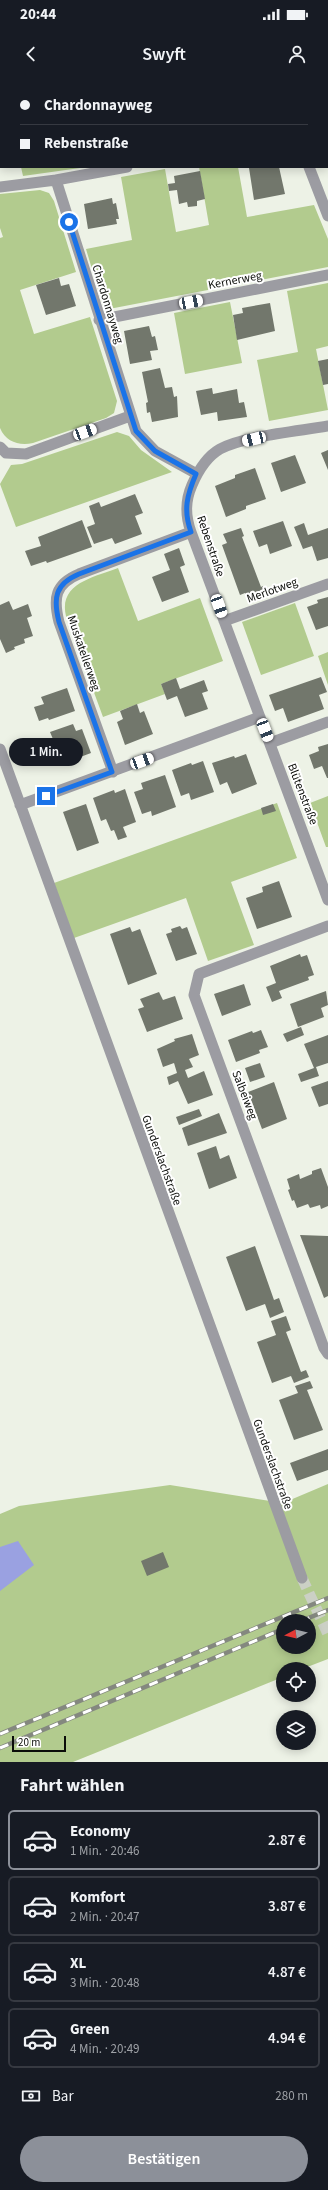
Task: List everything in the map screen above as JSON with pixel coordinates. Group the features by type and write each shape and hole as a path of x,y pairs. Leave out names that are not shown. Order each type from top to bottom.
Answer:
{"street":[{"path":"0,186 56,180 122,168"},
{"path":"309,168 328,216"},
{"name":"Chardonnayweg","path":"56,180 99,320 136,431 155,451 196,474"},
{"name":"Kernerweg","path":"99,320 328,275"},
{"path":"0,447 6,452 26,454 130,416"},
{"name":"Rebenstraße","path":"270,743 191,532 186,513 187,496 196,474 208,459 220,449 235,444 328,426"},
{"name":"Muskatellerweg","path":"112,772 59,622 56,611 58,590 70,578 79,574 191,532"},
{"name":"Merlotweg","path":"224,621 328,584"},
{"path":"20,805 260,717"},
{"path":"270,743 328,722"},
{"name":"Blütenstraße","path":"270,743 328,900"},
{"name":"Gunderslachstraße","path":"0,749 168,1214 302,1578"},
{"name":"Salbeiweg","path":"328,926 199,974 194,995 312,1315 328,1354"}],"green space":[{"path":"21,168 80,168 23,176"},
{"path":"199,168 238,168 247,217 314,205 328,239 328,267 109,309 103,306 86,249 132,240 121,177 165,169 176,232 209,225"},
{"path":"40,190 49,193 54,201 76,272 20,290 34,334 90,317 117,401 114,413 106,418 33,443 23,444 9,440 0,428 0,238 3,237 0,228 0,194"},
{"path":"328,283 328,346 316,349 328,410 269,421 257,360 298,352 287,291"},
{"path":"230,302 242,363 185,374 174,313"},
{"path":"117,432 129,436 141,450 172,472 16,527 0,484 11,465 22,464"},
{"path":"118,568 138,621 200,598 223,661 161,684 165,694 103,717 66,616 65,605 68,596 80,583 89,578"},
{"path":"295,603 314,656 261,675 242,622"},
{"path":"328,652 328,685 318,656"},
{"path":"328,796 328,847 326,847 310,803"},
{"path":"277,803 297,858 231,882 254,945 208,961 186,898 74,938 54,883"},
{"path":"328,1484 328,1659 316,1664 316,1662 276,1662 276,1680 73,1762 0,1762 0,1514 19,1506 170,1485 283,1503"}],"water":[{"path":"18,1541 34,1565 0,1591 0,1547"}],"building":[{"path":"249,168 279,168 285,194 254,200"},
{"path":"200,171 205,199 197,201 197,206 188,207 187,202 179,204 177,190 169,191 168,184 175,183 174,176"},
{"path":"112,198 113,204 116,203 119,219 116,219 117,224 88,229 84,204"},
{"path":"59,278 61,286 69,284 76,306 46,315 36,285"},
{"path":"270,303 275,331 237,340 233,315 243,313 242,308"},
{"path":"149,326 152,337 155,336 158,350 150,351 152,360 130,364 124,331"},
{"path":"328,359 328,384 323,385 318,361"},
{"path":"160,368 165,388 172,387 174,397 177,396 178,417 152,422 150,412 147,413 146,403 148,402 142,372"},
{"path":"212,388 213,394 237,389 239,403 244,402 247,417 218,421 217,412 201,415 196,391"},
{"path":"328,450 328,470 321,453"},
{"path":"295,455 306,483 281,492 271,463"},
{"path":"255,468 266,499 246,506 246,509 226,517 215,486 235,478 235,475"},
{"path":"135,494 143,513 135,516 142,534 115,544 112,538 94,544 87,527 95,524 89,506 99,502 101,507"},
{"path":"82,520 92,547 47,563 46,561 31,566 25,551 41,546 38,537"},
{"path":"283,521 292,546 270,554 267,544 259,547 253,531"},
{"path":"304,523 308,535 328,528 328,558 317,561 312,546 303,549 294,527"},
{"path":"241,528 244,536 242,537 261,587 263,586 266,595 248,601 245,593 240,595 222,545 227,543 223,534"},
{"path":"179,548 185,565 180,567 189,592 162,602 152,577 170,570 164,554"},
{"path":"328,597 328,626 316,630 307,607 318,603 317,600"},
{"path":"9,601 13,610 28,604 32,616 27,618 33,636 24,639 25,643 14,647 15,649 6,653 0,639 0,605"},
{"path":"321,677 327,692 319,695 324,709 288,722 283,708 275,711 269,695"},
{"path":"176,678 180,689 204,680 208,691 202,693 208,709 185,717 177,696 167,700 161,684"},
{"path":"67,688 75,711 49,720 48,718 39,721 34,707 44,704 41,697"},
{"path":"137,704 140,713 144,711 153,734 125,745 117,722 123,719 120,711"},
{"path":"73,724 76,731 82,729 91,753 56,766 51,754 58,751 50,732"},
{"path":"328,744 327,778 322,766 314,769 309,755 319,751 318,747"},
{"path":"246,754 257,784 232,794 227,782 220,785 212,763"},
{"path":"203,761 214,792 191,800 189,793 181,796 172,770 191,763 192,765"},
{"path":"165,775 176,807 152,816 151,811 142,814 134,792 143,789 141,783"},
{"path":"125,789 136,822 123,827 127,837 118,840 114,830 111,831 106,819 101,821 93,798 114,790 115,793"},
{"path":"86,804 99,843 77,851 63,812"},
{"path":"273,804 276,811 263,815 261,808"},
{"path":"279,881 292,917 257,929 246,898 263,892 262,887"},
{"path":"180,926 182,929 187,927 197,954 176,961 166,934 172,932 171,929"},
{"path":"130,927 132,932 140,929 157,974 128,985 110,934"},
{"path":"300,954 301,957 307,955 314,975 308,977 309,980 279,991 282,998 272,1002 266,987 276,983 270,966"},
{"path":"244,984 251,1005 222,1016 214,994"},
{"path":"326,991 328,1005 321,1008 324,1017 298,1027 290,1004"},
{"path":"159,992 163,1000 175,996 183,1019 147,1032 138,1009 144,1007 140,999"},
{"path":"301,1027 304,1035 287,1042 283,1034"},
{"path":"261,1030 268,1047 259,1050 260,1053 236,1062 228,1040 252,1031 253,1033"},
{"path":"192,1034 199,1055 189,1059 193,1067 185,1070 188,1078 204,1071 213,1095 188,1104 178,1081 169,1085 167,1077 177,1073 174,1063 163,1067 157,1049 175,1041 174,1039"},
{"path":"328,1035 328,1063 316,1067 319,1076 301,1082 298,1074 314,1068 304,1044"},
{"path":"260,1063 265,1077 250,1082 245,1068"},
{"path":"328,1081 328,1104 319,1107 311,1087"},
{"path":"274,1082 287,1119 262,1129 248,1092"},
{"path":"199,1109 202,1116 179,1125 176,1117"},
{"path":"219,1113 227,1133 188,1146 182,1128"},
{"path":"216,1146 220,1159 229,1155 237,1178 209,1189 197,1153"},
{"path":"321,1168 328,1187 328,1206 321,1209 320,1205 310,1208 308,1204 297,1208 294,1200 292,1201 288,1190 290,1189 287,1179 299,1174 300,1179 312,1174 312,1171"},
{"path":"300,1235 328,1236 328,1296 324,1298"},
{"path":"255,1246 274,1300 279,1298 284,1312 270,1318 265,1304 246,1311 226,1257"},
{"path":"286,1316 291,1330 286,1332 301,1372 306,1370 309,1377 294,1383 291,1376 272,1383 257,1342 276,1335 271,1321"},
{"path":"310,1381 313,1388 307,1390 323,1430 294,1440 279,1400 298,1393 295,1386"},
{"path":"328,1449 328,1470 297,1481 290,1463"},
{"path":"163,1552 169,1567 147,1576 141,1561"}],"tunnel":[{"path":"302,1578 328,1634"}],"railway":[{"path":"0,1734 328,1598"},
{"path":"316,1615 328,1610"},
{"path":"0,1748 276,1632"}],"route":[{"path":"46,796 112,772 59,622 56,611 58,590 62,584 79,574 191,532 186,513 187,496 196,474 155,451 140,437 136,431 112,361 69,222"}]}
